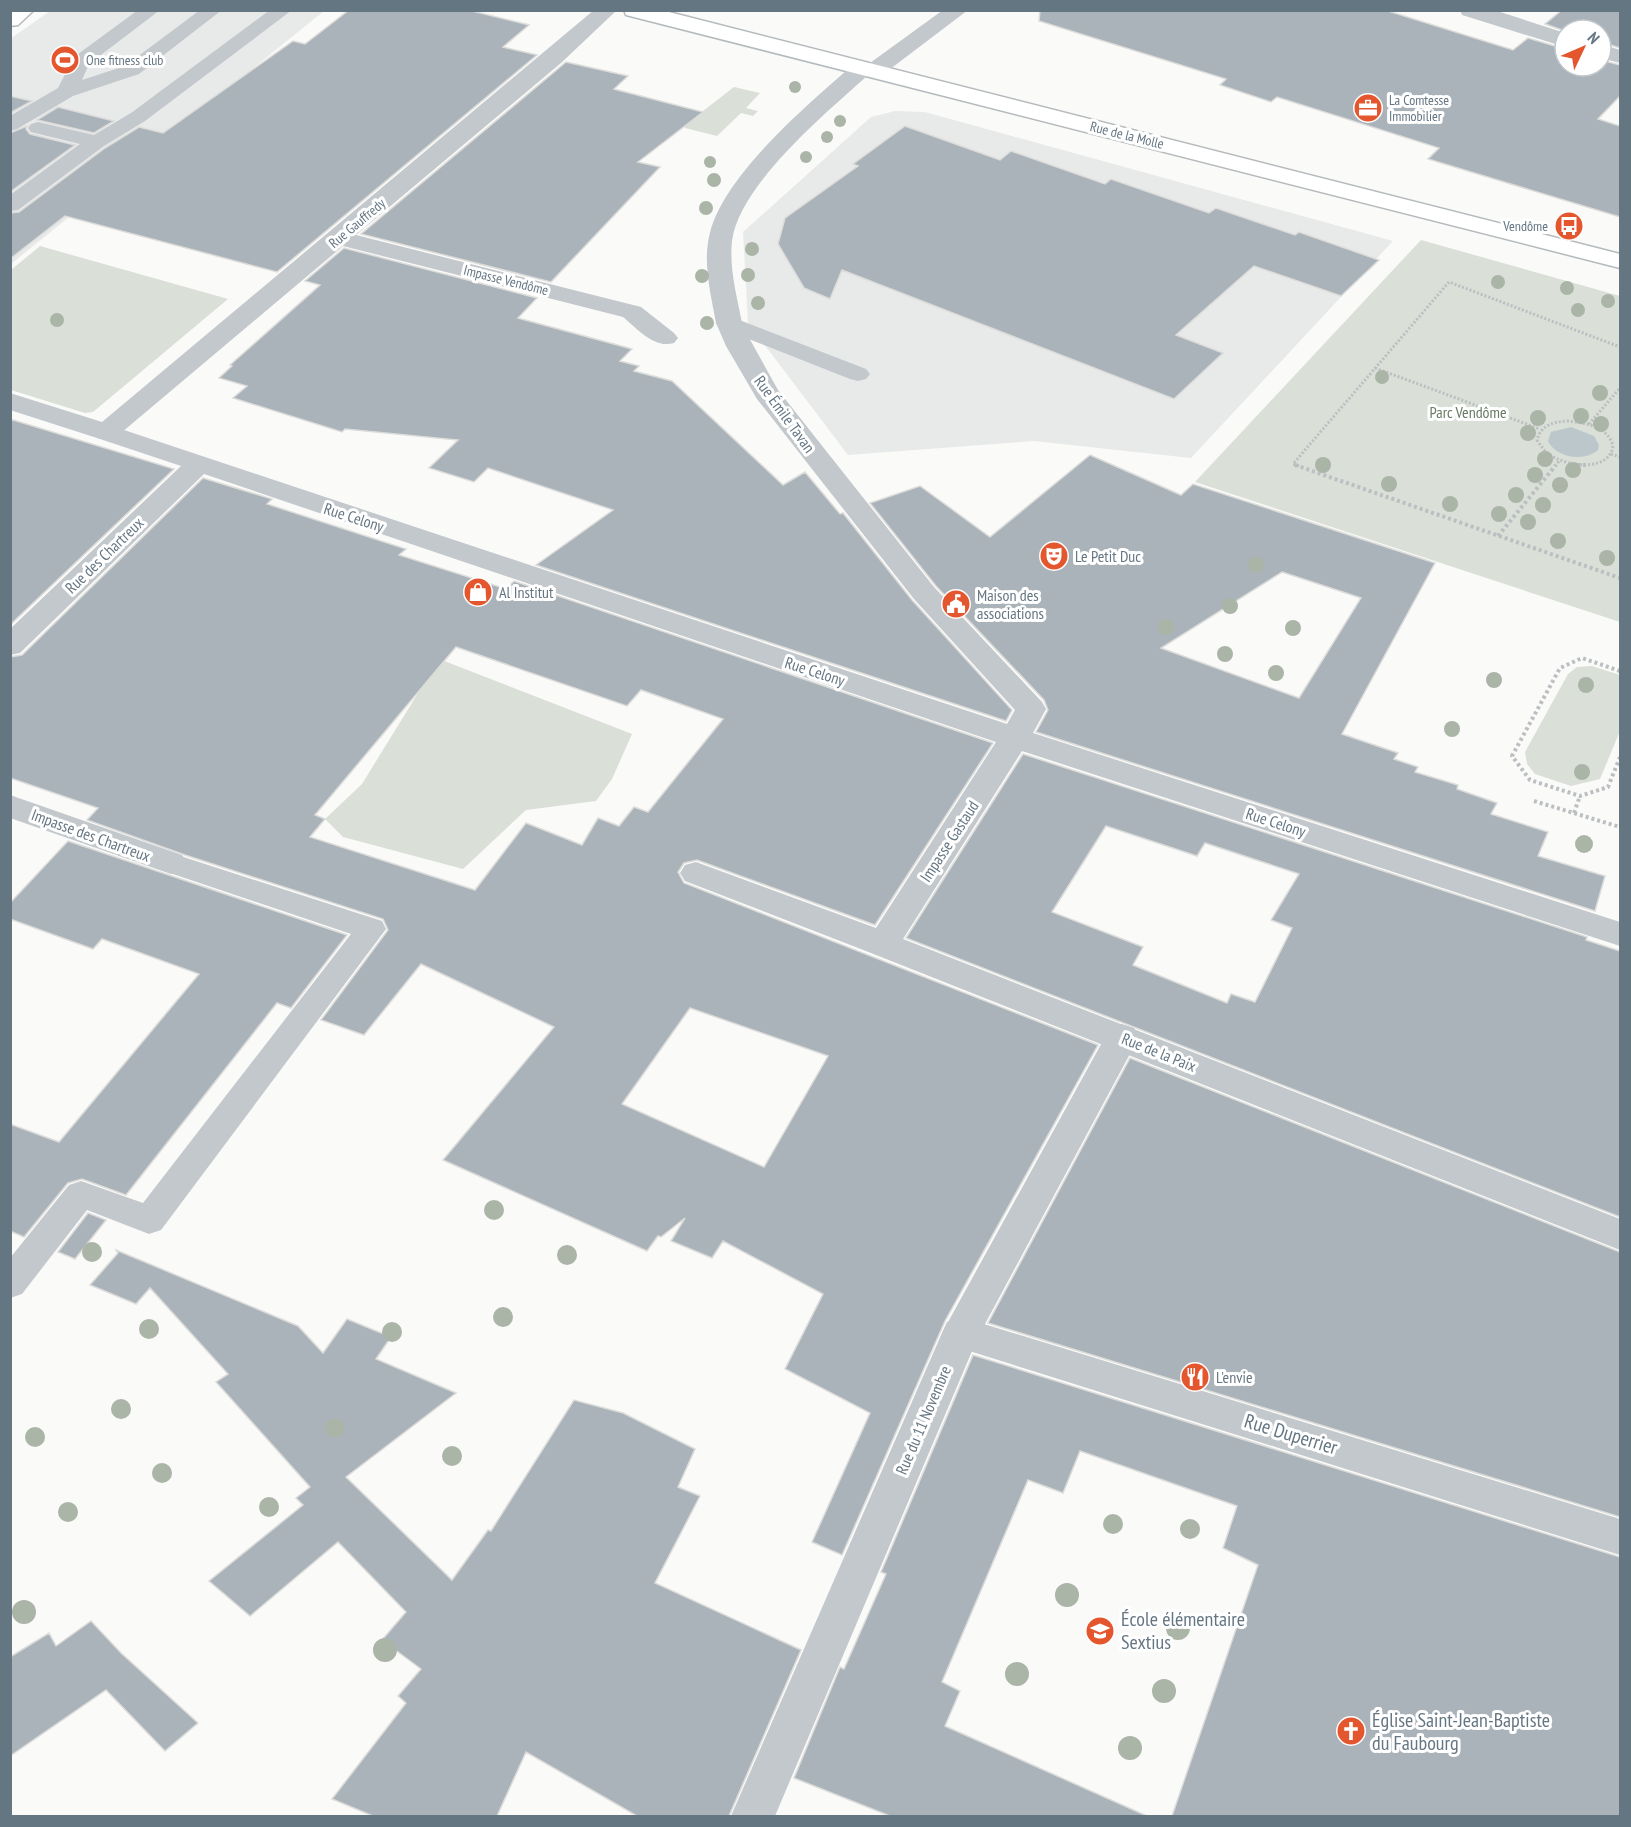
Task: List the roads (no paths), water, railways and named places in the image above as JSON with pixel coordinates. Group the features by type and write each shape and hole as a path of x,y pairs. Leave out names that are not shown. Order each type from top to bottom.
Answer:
{"main road":[{"path":"10,20 24,10"},
{"name":"Rue de la Molle","path":"633,10 1620,261"}],"street":[{"name":"Rue Gauffredy","path":"106,432 607,10"},
{"name":"Rue Émile Tavan","path":"958,10 868,69 822,104 752,179 736,200 723,227 720,272 729,323 739,346 766,393 924,593 1031,709 1015,737"},
{"path":"1470,10 1553,36"},
{"name":"Impasse Vendôme","path":"339,238 632,312 664,338"},
{"name":"Rue Celony","path":"10,401 1015,737 1620,934"},
{"name":"Rue des Chartreux","path":"10,646 198,465"},
{"name":"Impasse Gastaud","path":"883,944 1015,737"},
{"name":"Impasse des Chartreux","path":"10,806 171,863"},
{"name":"Rue de la Paix","path":"696,873 1122,1037 1620,1235"},
{"name":"Rue du 11 Novembre","path":"753,1816 961,1333 1122,1037"},
{"name":"Rue Duperrier","path":"961,1333 1620,1537"}],"lane":[{"path":"66,92 81,61 151,10"},
{"path":"10,125 66,92 132,70 213,10"},
{"path":"10,205 97,141 138,117 283,10"},
{"path":"38,128 97,141"},
{"path":"729,323 858,374"},
{"path":"10,1284 81,1194 149,1220 371,929 171,863"}],"place":[{"name":"One fitness club","path":"65,60"},
{"name":"La Comtesse Immobilier","path":"1368,108"},
{"name":"Vendôme","path":"1569,226"},
{"name":"Le Petit Duc","path":"1054,556"},
{"name":"Al Institut","path":"478,592"},
{"name":"Maison des associations","path":"956,604"},
{"name":"L'envie","path":"1195,1377"},
{"name":"École élémentaire Sextius","path":"1100,1631"},
{"name":"Église Saint-Jean-Baptiste du Faubourg","path":"1351,1731"}],"park label":[{"name":"Parc Vendôme","path":"1468,412"}]}
